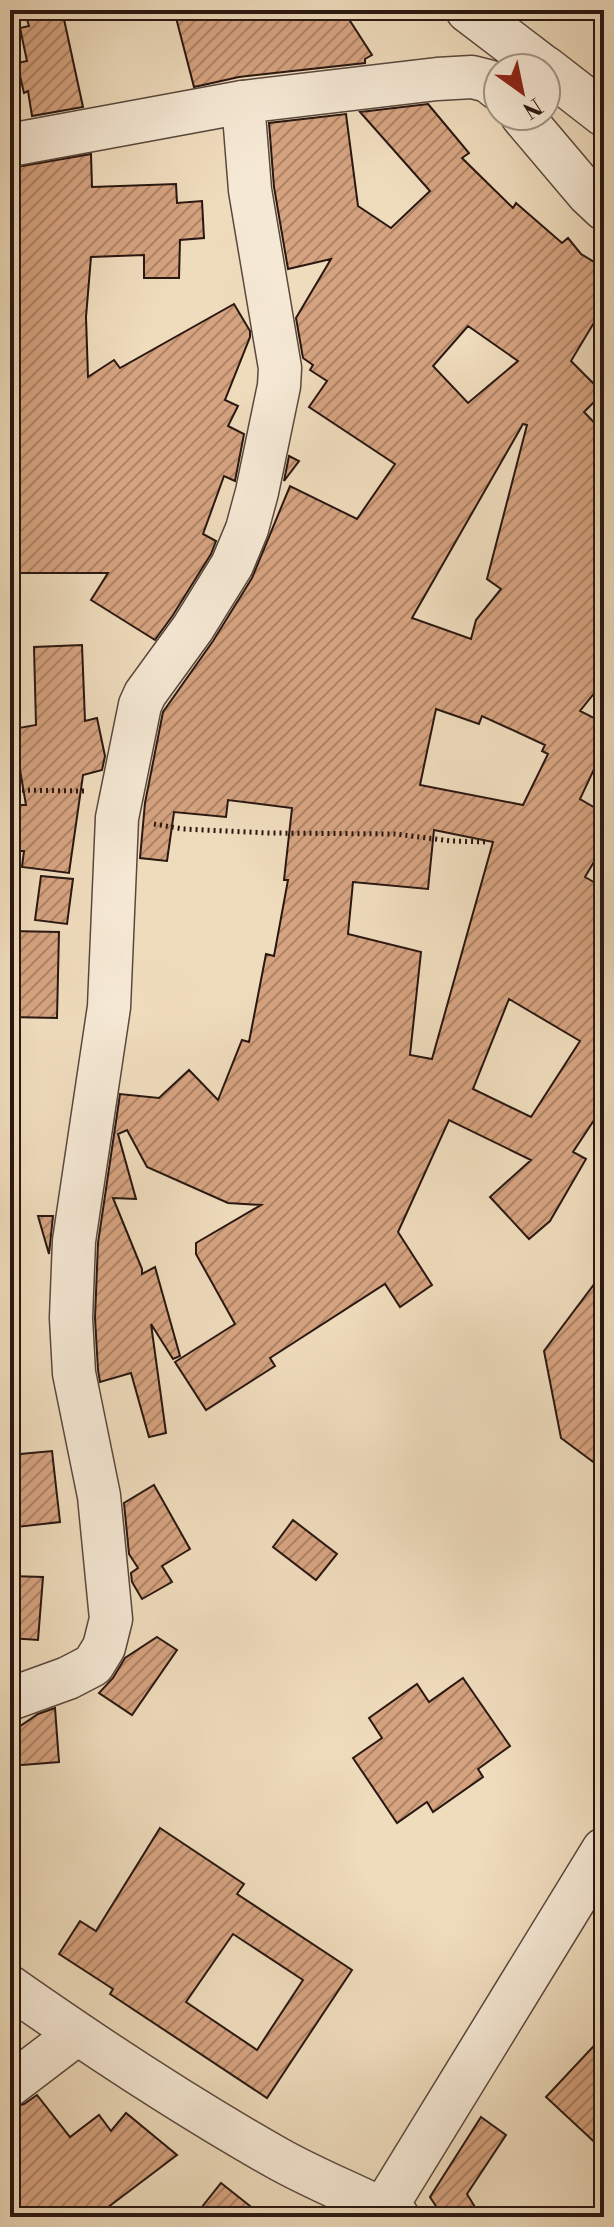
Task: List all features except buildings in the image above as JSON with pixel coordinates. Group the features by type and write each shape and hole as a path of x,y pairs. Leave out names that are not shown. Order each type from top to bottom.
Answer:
{"street":[{"path":"468,10 523,52"},
{"path":"10,145 243,102 472,77 482,80"},
{"path":"562,82 604,114"},
{"path":"10,1699 68,1678 93,1665 104,1647 111,1619 99,1496 74,1373 71,1318 74,1241 109,1007 120,805 136,718 145,694 193,628 232,565 247,529 257,492 279,386 280,368 250,190 243,102"},
{"path":"536,132 604,209"},
{"path":"10,1987 199,2112 280,2160 387,2215 604,1850"},
{"path":"10,2085 77,2034"}],"path":[{"path":"10,790 120,805 183,829 395,834 488,842"}]}
